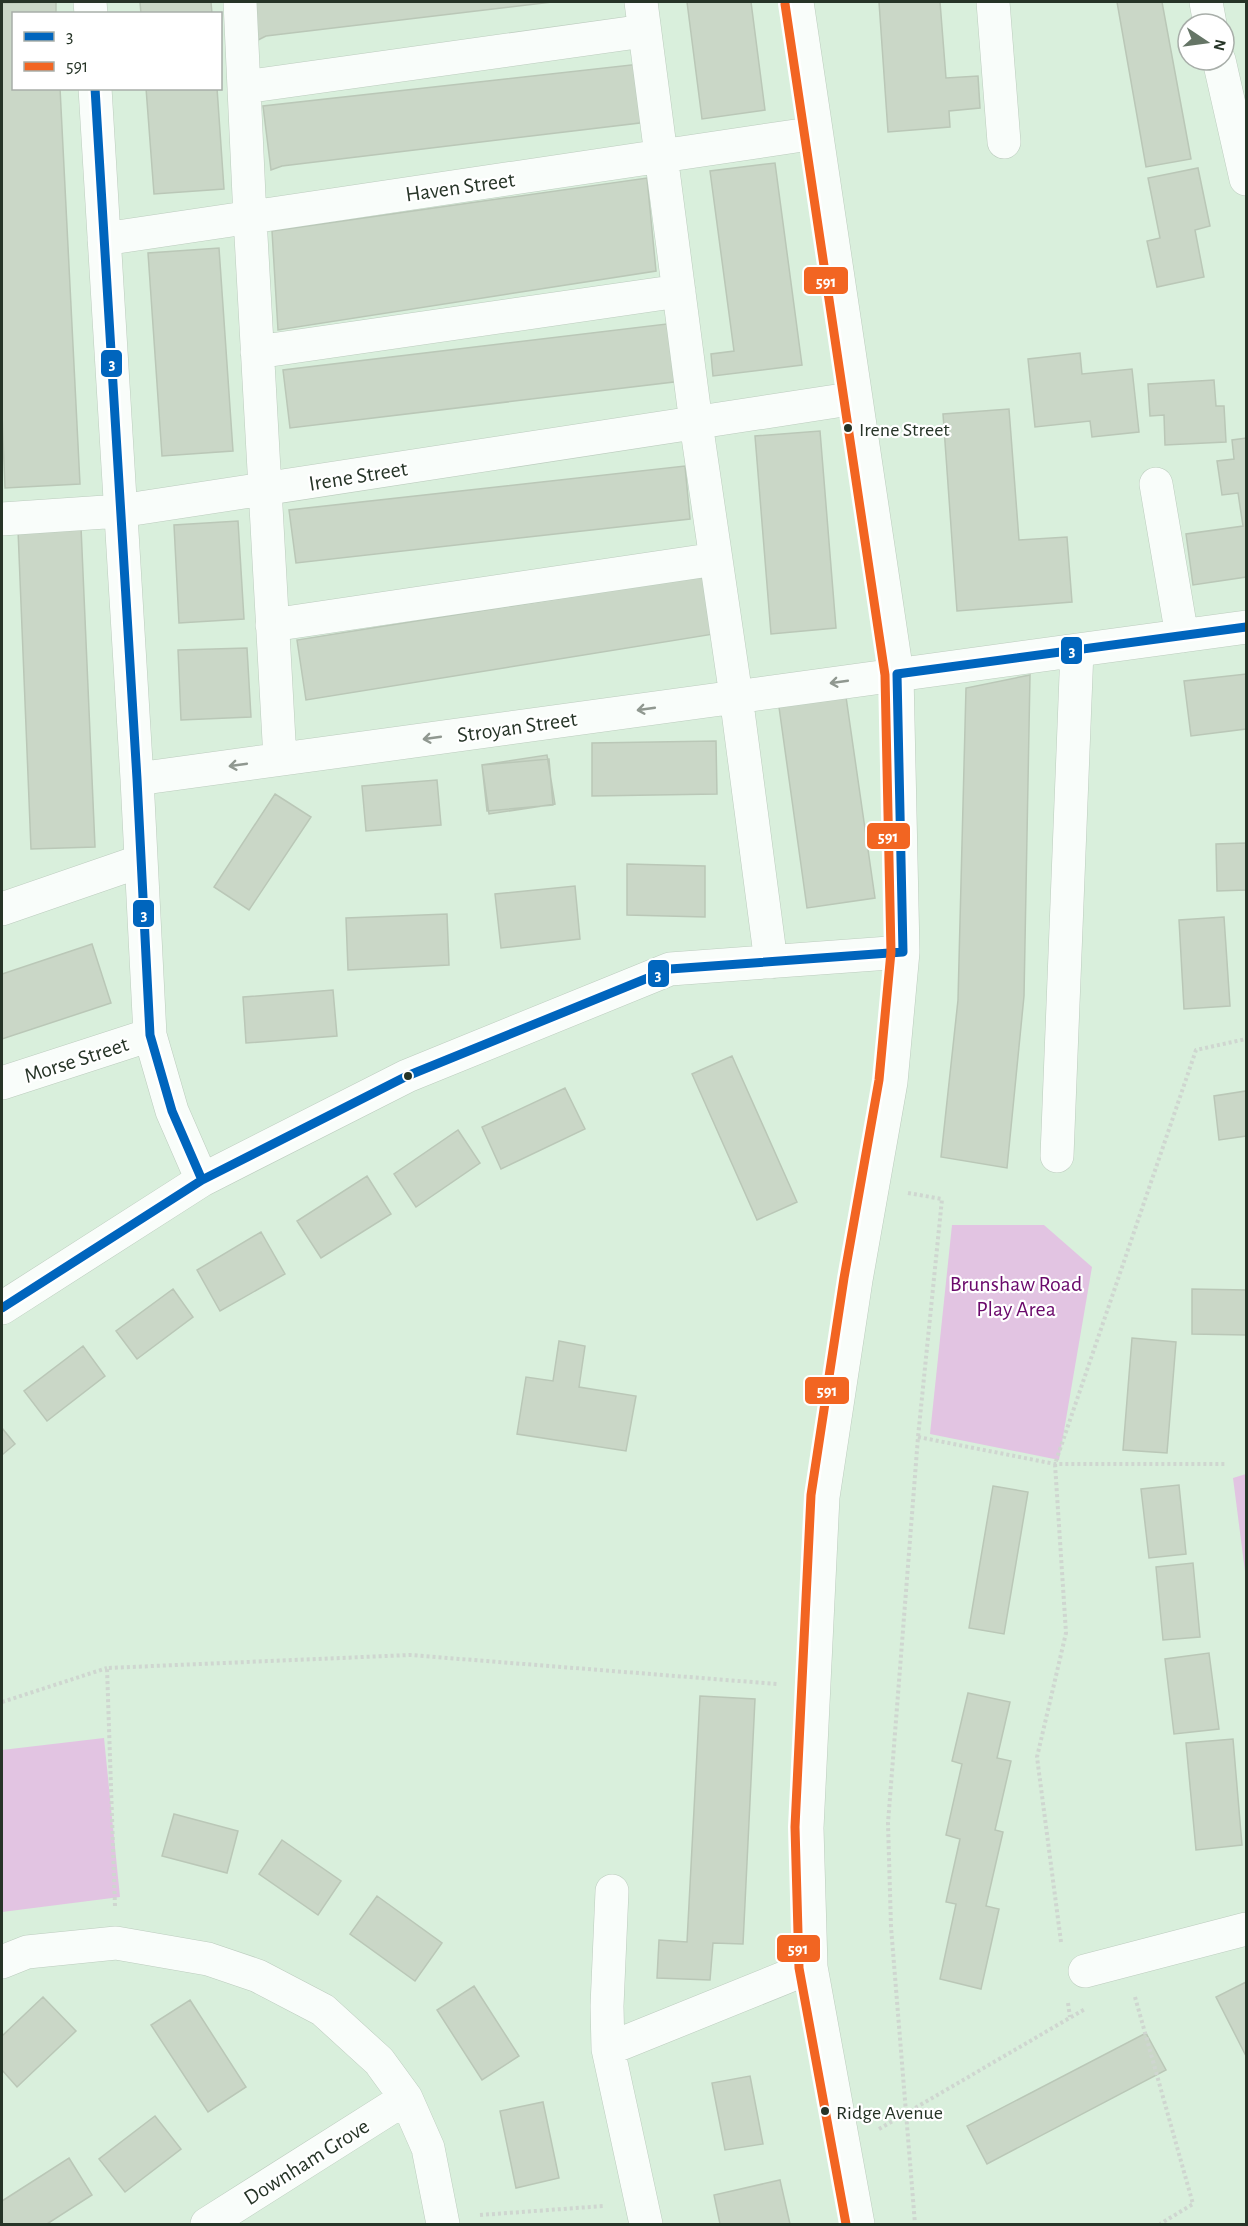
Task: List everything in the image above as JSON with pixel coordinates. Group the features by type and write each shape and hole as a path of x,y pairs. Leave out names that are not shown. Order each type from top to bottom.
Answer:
{"street":[{"path":"240,2 280,759"},
{"path":"798,2 897,674 903,952 891,1082 872,1186 823,1497 807,1828 811,1967 858,2224"},
{"path":"993,2 1004,142"},
{"path":"244,87 642,16 771,962"},
{"path":"1222,72 1246,178"},
{"path":"95,90 137,779 150,1035 172,1111 202,1180"},
{"name":"Haven Street","path":"104,239 816,133"},
{"path":"257,352 679,291"},
{"name":"Irene Street","path":"2,519 120,511 856,398"},
{"path":"1156,484 1182,636"},
{"path":"272,625 717,560"},
{"name":"Stroyan Street","path":"137,779 1246,627"},
{"path":"1057,1156 1077,650"},
{"path":"2,909 141,861"},
{"path":"2,1308 202,1180 407,1076 670,969 903,952"},
{"name":"Morse Street","path":"2,1083 150,1035"},
{"path":"612,1891 607,2006 608,2049 643,2214"},
{"path":"1076,1982 1125,1960 1246,1929"},
{"path":"2,1962 27,1952 116,1943 208,1959 258,1976 323,2010 379,2061 406,2098 428,2148 443,2221"},
{"path":"608,2049 811,1967"},
{"name":"Downham Grove","path":"207,2224 406,2098"}],"path":[{"path":"1061,1947 1037,1758 1066,1633 1055,1464 1196,1050 1246,1039"},
{"path":"872,1186 942,1199 918,1437 888,1823 891,1927 915,2224"},
{"path":"918,1437 1055,1464 1227,1464"},
{"path":"2,1702 107,1668 410,1655 814,1687"},
{"path":"107,1668 116,1943"},
{"path":"1125,1960 1193,2204 1160,2224"},
{"path":"907,2113 1088,2007 1076,1982"},
{"path":"1070,2017 1076,1982"},
{"path":"443,2221 643,2214"}],"green space":[{"name":"Brunshaw Road Play Area","path":"952,1225 1044,1225 1092,1267 1059,1460 930,1434"},
{"path":"1246,1474 1246,1579 1233,1478"},
{"path":"104,1738 120,1897 2,1912 2,1750"}],"building":[{"path":"56,2 56,12 12,12 12,90 60,90 80,484 5,488 2,414 2,3"},
{"path":"140,2 211,2 212,12 141,12"},
{"path":"250,2 552,2 266,36 256,41"},
{"path":"687,2 751,2 765,110 702,119"},
{"path":"879,2 940,2 946,78 978,76 980,108 949,111 950,127 888,132"},
{"path":"1117,2 1162,2 1191,159 1146,167"},
{"path":"640,64 648,122 282,166 271,170 263,106"},
{"path":"146,90 217,90 224,189 154,194"},
{"path":"775,163 802,365 713,376 711,354 734,351 710,171"},
{"path":"1198,168 1210,226 1195,230 1204,277 1157,287 1147,241 1160,238 1148,178"},
{"path":"647,178 656,271 278,330 272,231"},
{"path":"219,248 233,451 162,456 148,253"},
{"path":"675,323 682,381 290,428 283,370"},
{"path":"1080,353 1082,374 1132,369 1139,432 1092,437 1090,421 1035,427 1028,359"},
{"path":"1214,380 1216,406 1224,406 1226,442 1165,445 1164,415 1150,416 1148,384"},
{"path":"1009,409 1019,540 1067,537 1072,602 957,611 943,414"},
{"path":"820,431 836,628 771,634 755,436"},
{"path":"1246,438 1246,577 1193,585 1186,534 1243,526 1238,493 1222,495 1217,461 1234,459 1232,440"},
{"path":"685,466 690,519 296,563 289,510"},
{"path":"238,521 244,619 179,623 174,525"},
{"path":"81,527 95,847 31,849 18,530"},
{"path":"705,575 714,634 306,700 297,640"},
{"path":"247,648 251,717 181,720 178,650"},
{"path":"1246,674 1246,729 1191,736 1184,681"},
{"path":"1030,675 1024,996 1007,1168 941,1157 958,1000 966,688"},
{"path":"845,690 875,898 807,908 778,700"},
{"path":"716,741 717,794 592,796 592,743"},
{"path":"547,755 555,804 489,814 482,765"},
{"path":"549,759 553,805 487,811 482,765"},
{"path":"437,780 441,825 366,831 362,786"},
{"path":"275,794 311,817 249,910 214,887"},
{"path":"1246,843 1246,890 1217,891 1216,844"},
{"path":"627,864 705,866 705,917 627,915"},
{"path":"575,886 580,939 501,948 495,894"},
{"path":"447,914 449,965 348,970 346,918"},
{"path":"1224,917 1230,1006 1184,1009 1179,920"},
{"path":"92,944 111,1003 2,1039 2,974"},
{"path":"333,990 337,1036 246,1043 243,997"},
{"path":"732,1056 797,1202 757,1220 692,1074"},
{"path":"565,1088 585,1129 501,1169 482,1127"},
{"path":"1246,1091 1246,1136 1219,1140 1214,1096"},
{"path":"458,1130 480,1163 416,1207 394,1174"},
{"path":"367,1176 391,1214 321,1258 297,1221"},
{"path":"261,1232 285,1274 220,1311 197,1270"},
{"path":"173,1289 193,1317 137,1359 116,1331"},
{"path":"1192,1289 1246,1290 1246,1335 1192,1334"},
{"path":"1132,1338 1176,1342 1167,1453 1123,1450"},
{"path":"559,1341 585,1346 579,1387 636,1396 626,1451 517,1434 526,1377 553,1381"},
{"path":"83,1346 105,1376 47,1421 24,1391"},
{"path":"2,1428 15,1444 2,1455"},
{"path":"1179,1485 1186,1554 1149,1558 1141,1489"},
{"path":"993,1486 1028,1492 1004,1634 969,1628"},
{"path":"1193,1563 1200,1637 1163,1640 1156,1567"},
{"path":"1209,1653 1219,1729 1174,1734 1165,1659"},
{"path":"968,1693 1010,1702 997,1758 1011,1761 995,1830 1003,1832 986,1906 999,1909 981,1989 940,1979 956,1904 946,1902 960,1839 946,1835 962,1764 952,1761"},
{"path":"700,1696 755,1699 743,1944 713,1943 710,1980 657,1978 659,1940 687,1942"},
{"path":"1233,1739 1242,1845 1196,1850 1186,1743"},
{"path":"174,1814 238,1831 227,1873 162,1856"},
{"path":"282,1840 341,1881 318,1915 259,1874"},
{"path":"377,1896 442,1943 415,1981 350,1934"},
{"path":"1246,1982 1246,2056 1216,1997"},
{"path":"474,1986 519,2056 482,2080 437,2010"},
{"path":"43,1997 76,2031 17,2087 2,2070 2,2036"},
{"path":"190,2000 246,2087 208,2112 151,2025"},
{"path":"1146,2033 1166,2070 987,2164 967,2126"},
{"path":"750,2076 763,2144 725,2150 712,2083"},
{"path":"543,2102 559,2178 516,2188 500,2111"},
{"path":"155,2116 181,2149 125,2192 99,2159"},
{"path":"69,2158 92,2195 47,2224 2,2224 2,2201"},
{"path":"780,2180 790,2224 720,2224 714,2195"}],"transit line":[{"name":"591","path":"785,4 885,675 891,952 879,1080 844,1278 811,1495 795,1827 799,1968 846,2224"},
{"name":"3","path":"95,90 137,779 150,1035 172,1111 202,1180"},
{"name":"3","path":"897,674 1246,627"},
{"name":"3","path":"897,674 903,952"},
{"name":"3","path":"2,1308 202,1180 407,1076 670,969 903,952"}],"place":[{"name":"Irene Street","path":"848,428"},
{"name":"Ridge Avenue","path":"825,2111"}]}
